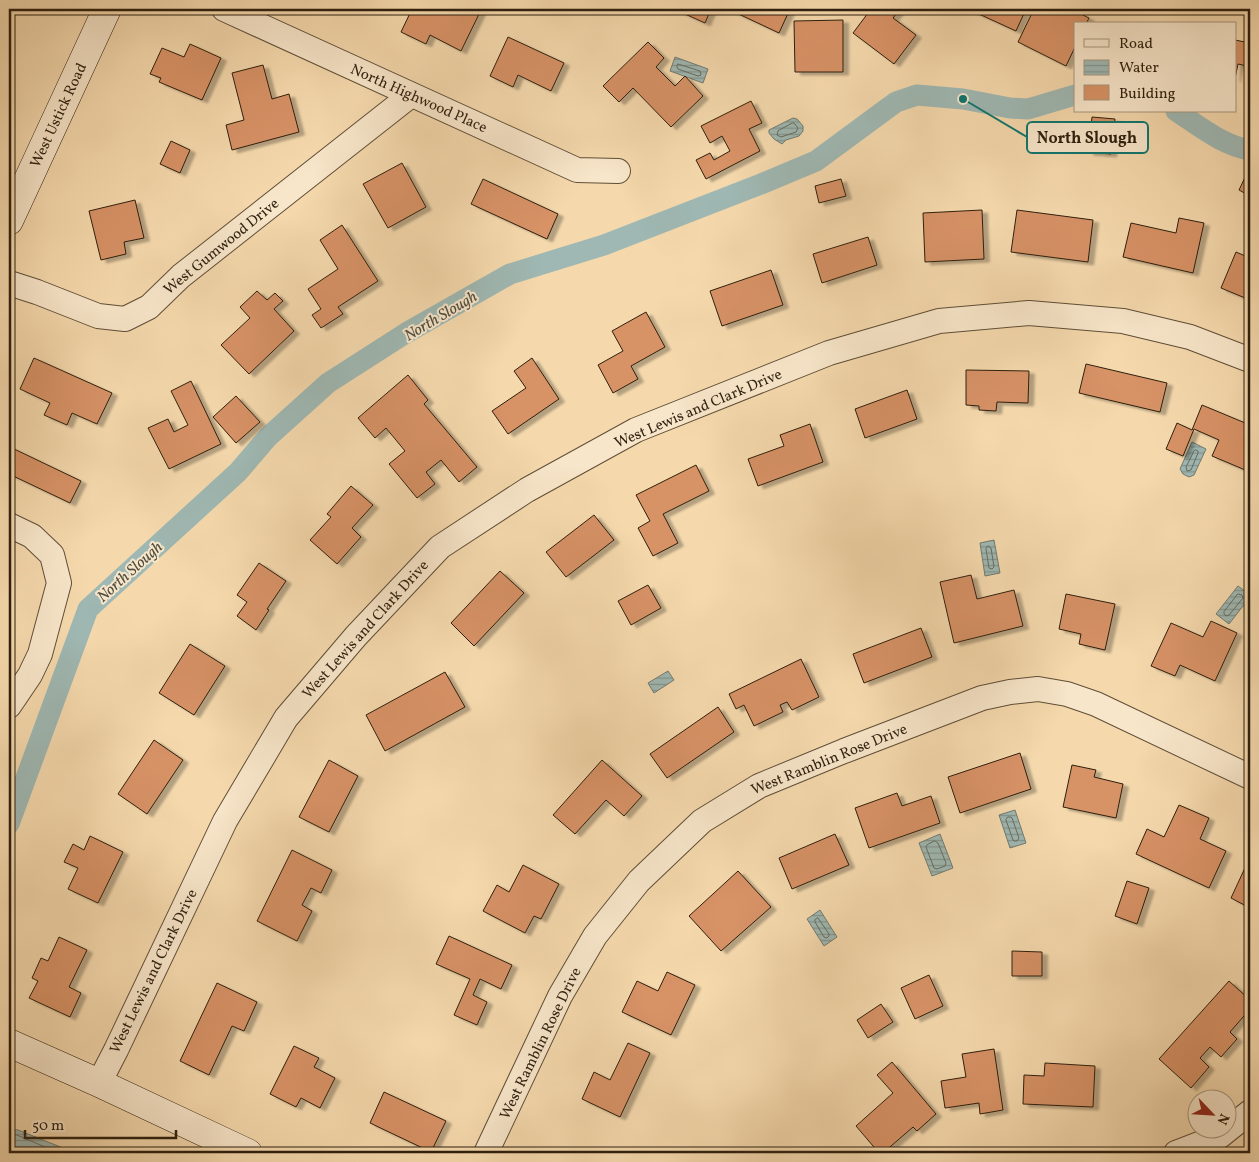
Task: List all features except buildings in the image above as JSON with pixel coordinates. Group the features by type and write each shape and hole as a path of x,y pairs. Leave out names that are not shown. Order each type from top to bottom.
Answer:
{"main road":[{"name":"West Ustick Road","path":"9,221 107,9"},
{"path":"9,1043 248,1153"}],"street":[{"name":"North Highwood Place","path":"224,9 577,170 618,171"},
{"name":"West Gumwood Drive","path":"9,283 98,316 125,319 149,307 180,276 412,95"},
{"name":"West Lewis and Clark Drive","path":"99,1083 225,821 286,718 356,636 440,547 527,490 636,430 829,354 938,321 1029,313 1123,322 1190,338 1250,360"},
{"path":"9,525 32,536 52,556 59,583 40,654 30,675 9,706"},
{"name":"West Ramblin Rose Drive","path":"486,1153 560,996 595,936 639,881 702,821 759,786 982,698 1038,689 1067,694 1096,704 1250,777"},
{"path":"1176,1153 1220,1136 1250,1112"}],"water":[{"path":"675,57 708,69 703,83 670,71"},
{"path":"793,118 797,119 803,126 803,131 799,136 786,140 782,144 774,139 769,130"},
{"path":"1192,442 1206,449 1194,475 1189,477 1183,474 1180,469"},
{"path":"994,540 1000,573 985,576 980,543"},
{"path":"1238,586 1250,597 1229,624 1216,614"},
{"path":"668,671 674,680 654,693 648,683"},
{"path":"1015,810 1026,843 1010,848 999,815"},
{"path":"940,834 953,868 932,876 919,843"},
{"path":"820,910 837,937 824,946 807,919"},
{"path":"10,1129 18,1130 63,1148 65,1153 9,1153"}],"waterway":[{"name":"North Slough","path":"9,824 88,609 238,472 268,437 328,383 406,333 510,274 604,245 816,161 896,102 917,95 963,99 1010,108 1028,109 1074,95"},
{"name":"North Slough","path":"1177,112 1220,139 1240,148 1250,150"}],"place":[{"name":"North Slough","path":"963,99"}]}
